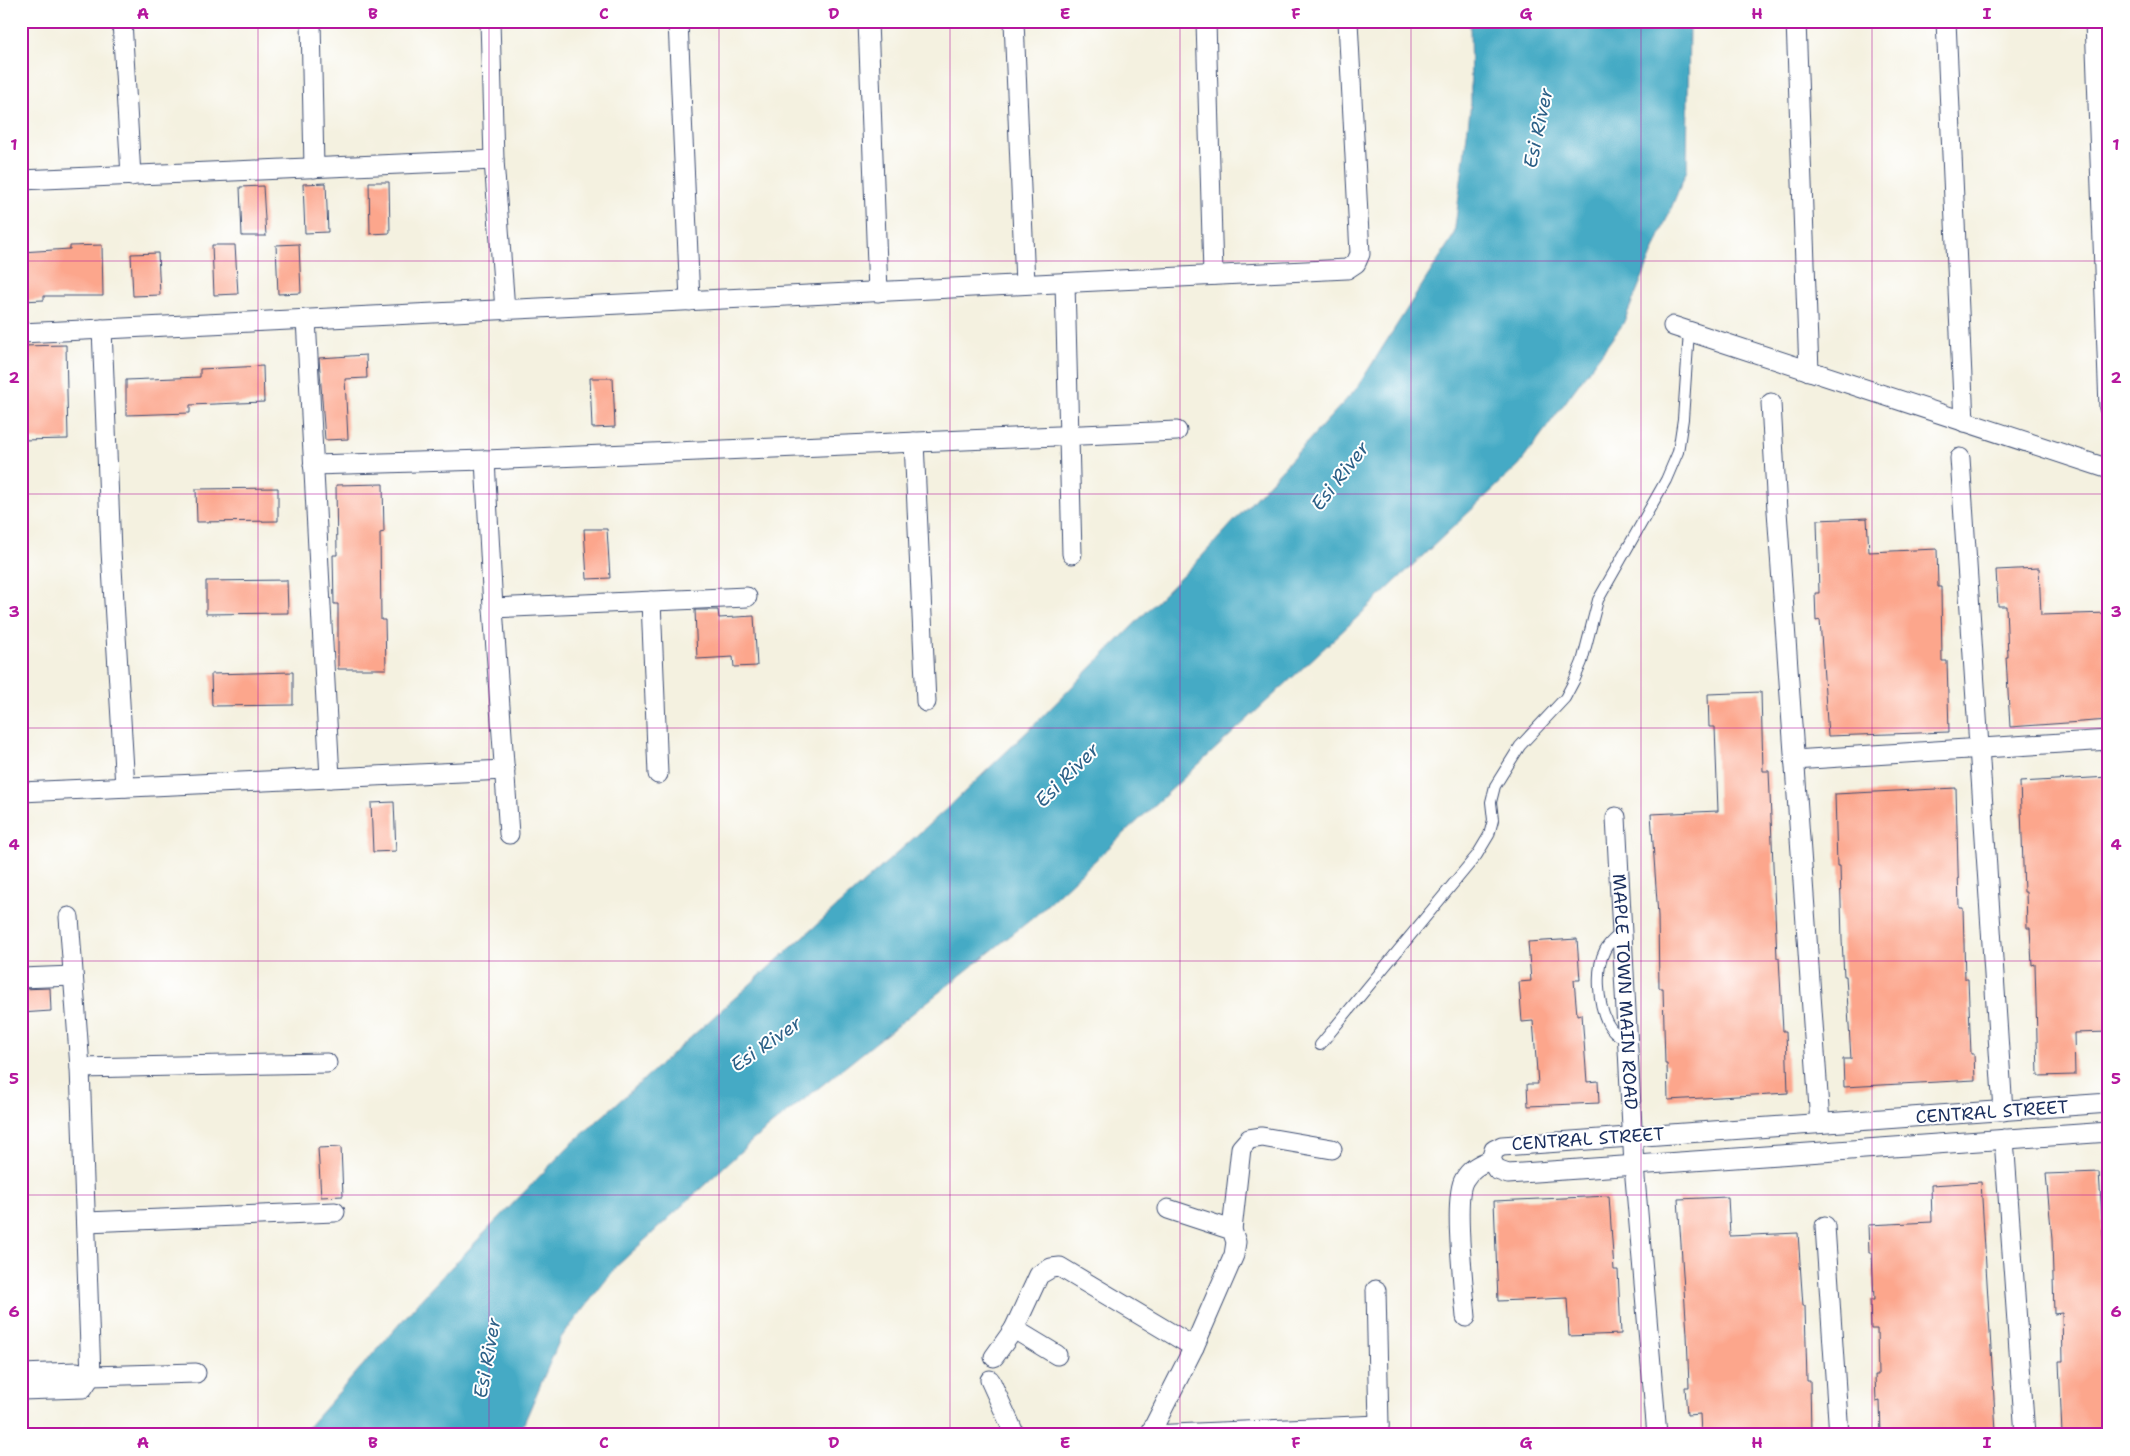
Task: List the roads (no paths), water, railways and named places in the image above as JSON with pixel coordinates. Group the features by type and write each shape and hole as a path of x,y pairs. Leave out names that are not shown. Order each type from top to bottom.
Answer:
{"street":[{"path":"122,21 131,176"},
{"path":"311,21 314,168"},
{"path":"490,21 494,160 505,310"},
{"path":"678,21 690,301"},
{"path":"868,21 878,292"},
{"path":"1014,21 1025,284"},
{"path":"1206,21 1213,275"},
{"path":"21,333 1347,269 1356,263 1360,254 1348,21"},
{"path":"1796,21 1809,371"},
{"path":"1946,21 1964,422"},
{"path":"2095,21 2109,408"},
{"path":"21,180 494,160"},
{"path":"1065,282 1072,554"},
{"path":"306,319 330,778"},
{"path":"102,329 111,552 125,787"},
{"path":"1681,329 2109,468"},
{"path":"1771,403 1820,1123"},
{"path":"313,465 485,460 1177,431"},
{"path":"914,442 926,702"},
{"path":"1960,458 2003,1111"},
{"path":"485,460 509,834"},
{"path":"493,608 747,597"},
{"path":"650,601 658,774"},
{"path":"1794,760 2109,740"},
{"path":"21,792 505,770"},
{"name":"MAPLE TOWN MAIN ROAD","path":"1616,817 1634,1166 1657,1435"},
{"path":"21,1390 83,1388 90,1376 80,1068 69,917"},
{"path":"21,978 74,976"},
{"path":"80,1068 327,1063"},
{"name":"CENTRAL STREET","path":"2109,1103 1502,1146 1494,1150 1491,1160 1497,1170 1508,1174 2109,1132"},
{"path":"2087,1105 2090,1133"},
{"path":"1923,1116 1924,1146"},
{"path":"1332,1149 1262,1137 1249,1139 1241,1148 1232,1230 1236,1242 1234,1255 1194,1347 1150,1434 1379,1430 1376,1290"},
{"path":"2004,1139 2025,1435"},
{"path":"1466,1317 1459,1203 1463,1180 1476,1165 1491,1160"},
{"path":"1168,1209 1232,1230"},
{"path":"86,1222 335,1212"},
{"path":"1825,1226 1839,1435"},
{"path":"994,1357 1014,1329 1039,1275 1051,1268 1060,1267 1194,1347"},
{"path":"1014,1329 1057,1355"},
{"path":"21,1374 76,1372 90,1376 196,1373"},
{"path":"990,1380 1015,1435"}],"lane":[{"path":"1320,1044 1477,855 1490,835 1492,820 1491,802 1495,786 1520,746 1547,714 1565,698 1574,681 1598,600 1666,480 1678,452 1684,419 1681,329"}],"water":[{"name":"Esi River","path":"1470,21 1689,21 1687,170 1623,324 1519,465 1034,917 753,1140 617,1266 560,1339 519,1435 301,1435 433,1286 567,1148 954,802 1034,725 1202,556 1356,389 1454,235 1471,103"}]}
